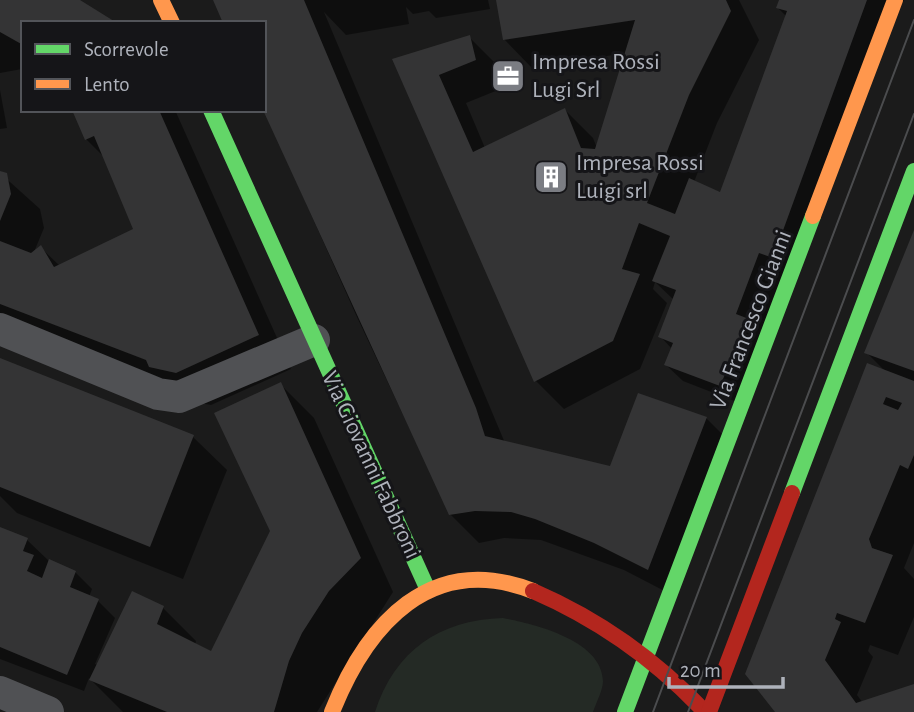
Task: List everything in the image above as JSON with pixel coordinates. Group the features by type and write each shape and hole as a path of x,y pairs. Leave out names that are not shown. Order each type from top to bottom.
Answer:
{"street":[{"path":"161,0 171,21"},
{"name":"Via Francesco Gianni","path":"625,712 895,0"},
{"name":"Via Giovanni Fabbroni","path":"212,112 428,590"},
{"path":"332,712 344,682 376,630 395,610 428,590 458,580 494,580 510,583 592,619 621,635 707,712 914,171"},
{"name":"Via Giovanni Fabbroni","path":"0,329 158,394 179,397 314,340"},
{"path":"0,692 48,712"}],"shaded area":[{"path":"503,618 564,636 591,655 600,667 603,681 593,712 375,712 395,671 423,642 459,625"}],"building":[{"path":"0,0 80,0 114,21 21,21 21,44 0,32"},
{"path":"213,0 304,0 476,408 485,436 610,466 638,393 707,417 648,570 594,543 511,512 475,511 449,515 264,112 266,21 222,21"},
{"name":"Impresa Rossi Luigi srl","path":"496,0 726,0 731,11 689,95 647,203 675,214 689,178 720,192 787,11 776,8 779,0 867,0 773,258 759,253 736,314 749,319 720,386 664,365 673,343 658,337 676,290 652,281 670,236 639,223 622,269 640,274 613,341 534,382 392,59 470,35 476,60 439,75 473,152 565,108 581,148 595,149 635,20 503,40"},
{"path":"73,112 160,112 259,335 176,373 149,367 146,360 0,304 0,241 31,253 41,245 54,267 133,229 94,136 85,140"},
{"path":"0,171 7,173 11,194 0,221"},
{"path":"914,230 914,371 864,353"},
{"path":"0,358 194,435 150,547 0,487"},
{"path":"867,363 914,381 914,455 908,469 900,465 869,539 872,548 893,555 865,623 837,613 835,619 841,622 825,660 856,703 914,684 914,712 775,712 745,674","holes":["886,397 902,403 898,410 883,404"]},
{"path":"281,382 361,558 329,591 302,633 289,661 274,712 167,712 89,680 132,591 164,606 157,624 211,651 270,531 214,413"},
{"path":"0,527 28,538 23,551 34,555 27,571 42,578 49,559 76,571 70,587 99,599 67,675 0,647"}],"tram line":[{"path":"653,712 914,20"},
{"path":"688,712 914,114"}],"traffic: fast":[{"path":"212,112 428,590"},
{"path":"792,493 914,171"},
{"path":"625,712 813,216"}],"traffic: slow":[{"path":"161,0 171,21"},
{"path":"813,216 895,0"},
{"path":"332,712 364,650 384,624 407,604 434,589 463,581 497,581 533,591"}],"traffic: jam":[{"path":"709,712 792,493"},
{"path":"533,591 558,602 626,643 667,675 705,712"}],"place":[{"name":"Impresa Rossi Lugi Srl","path":"508,76"},
{"name":"Impresa Rossi Luigi srl","path":"551,177"}]}
